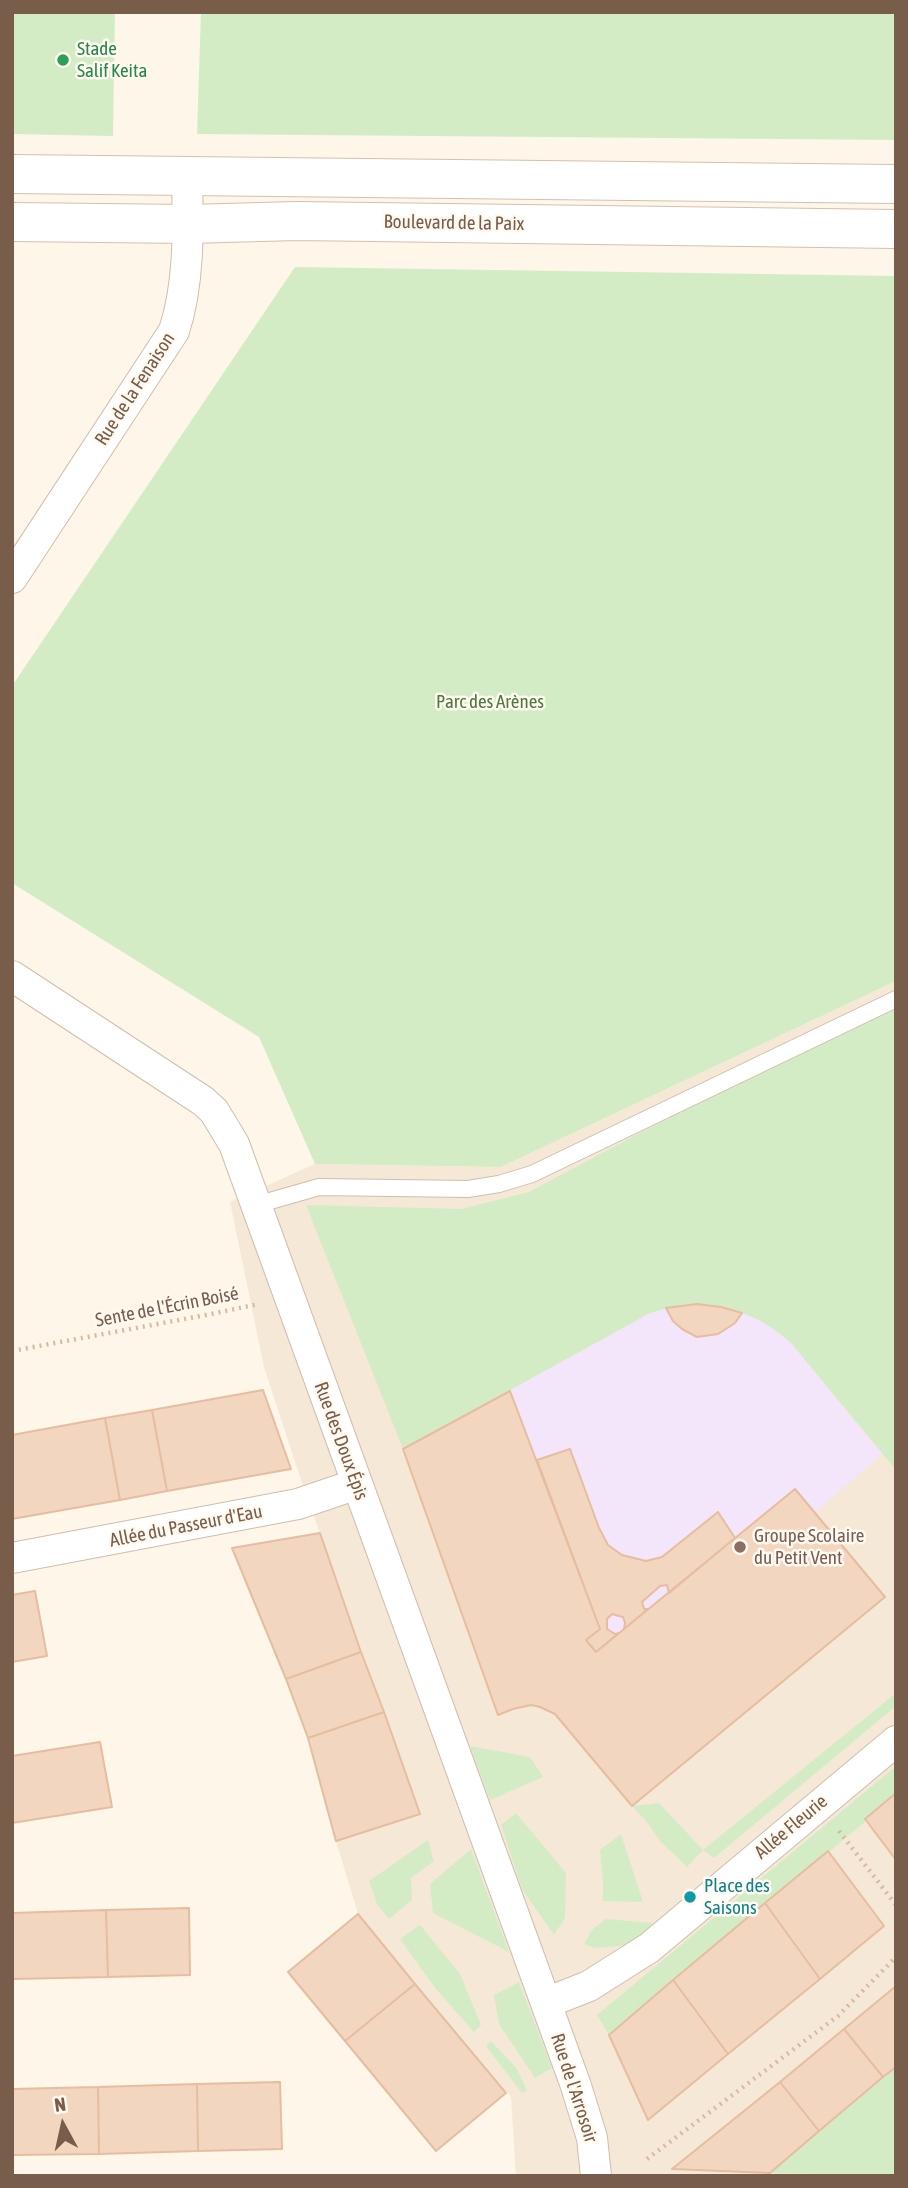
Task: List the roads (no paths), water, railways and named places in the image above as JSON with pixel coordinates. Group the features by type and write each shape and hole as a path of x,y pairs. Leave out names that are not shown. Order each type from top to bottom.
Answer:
{"main road":[{"path":"12,174 896,184"},
{"name":"Boulevard de la Paix","path":"12,222 297,221 896,229"}],"street":[{"name":"Rue de la Fenaison","path":"12,578 174,331 183,294 188,223 187,176"},
{"name":"Rue des Doux Épis","path":"12,976 187,1090 214,1111 234,1144 546,2003"},
{"name":"Allée du Passeur d'Eau","path":"12,1558 298,1504 357,1484"},
{"name":"Allée Fleurie","path":"546,2003 589,1986 649,1948 896,1741"},
{"name":"Rue de l'Arrosoir","path":"546,2003 589,2124 596,2176"}],"lane":[{"path":"256,1205 319,1187 467,1189 499,1185 521,1178 896,999"}],"place":[{"name":"Stade Salif Keita","path":"63,60"},
{"name":"Groupe Scolaire du Petit Vent","path":"740,1547"},
{"name":"Place des Saisons","path":"690,1897"}],"park label":[{"name":"Parc des Arènes","path":"490,702"}]}
